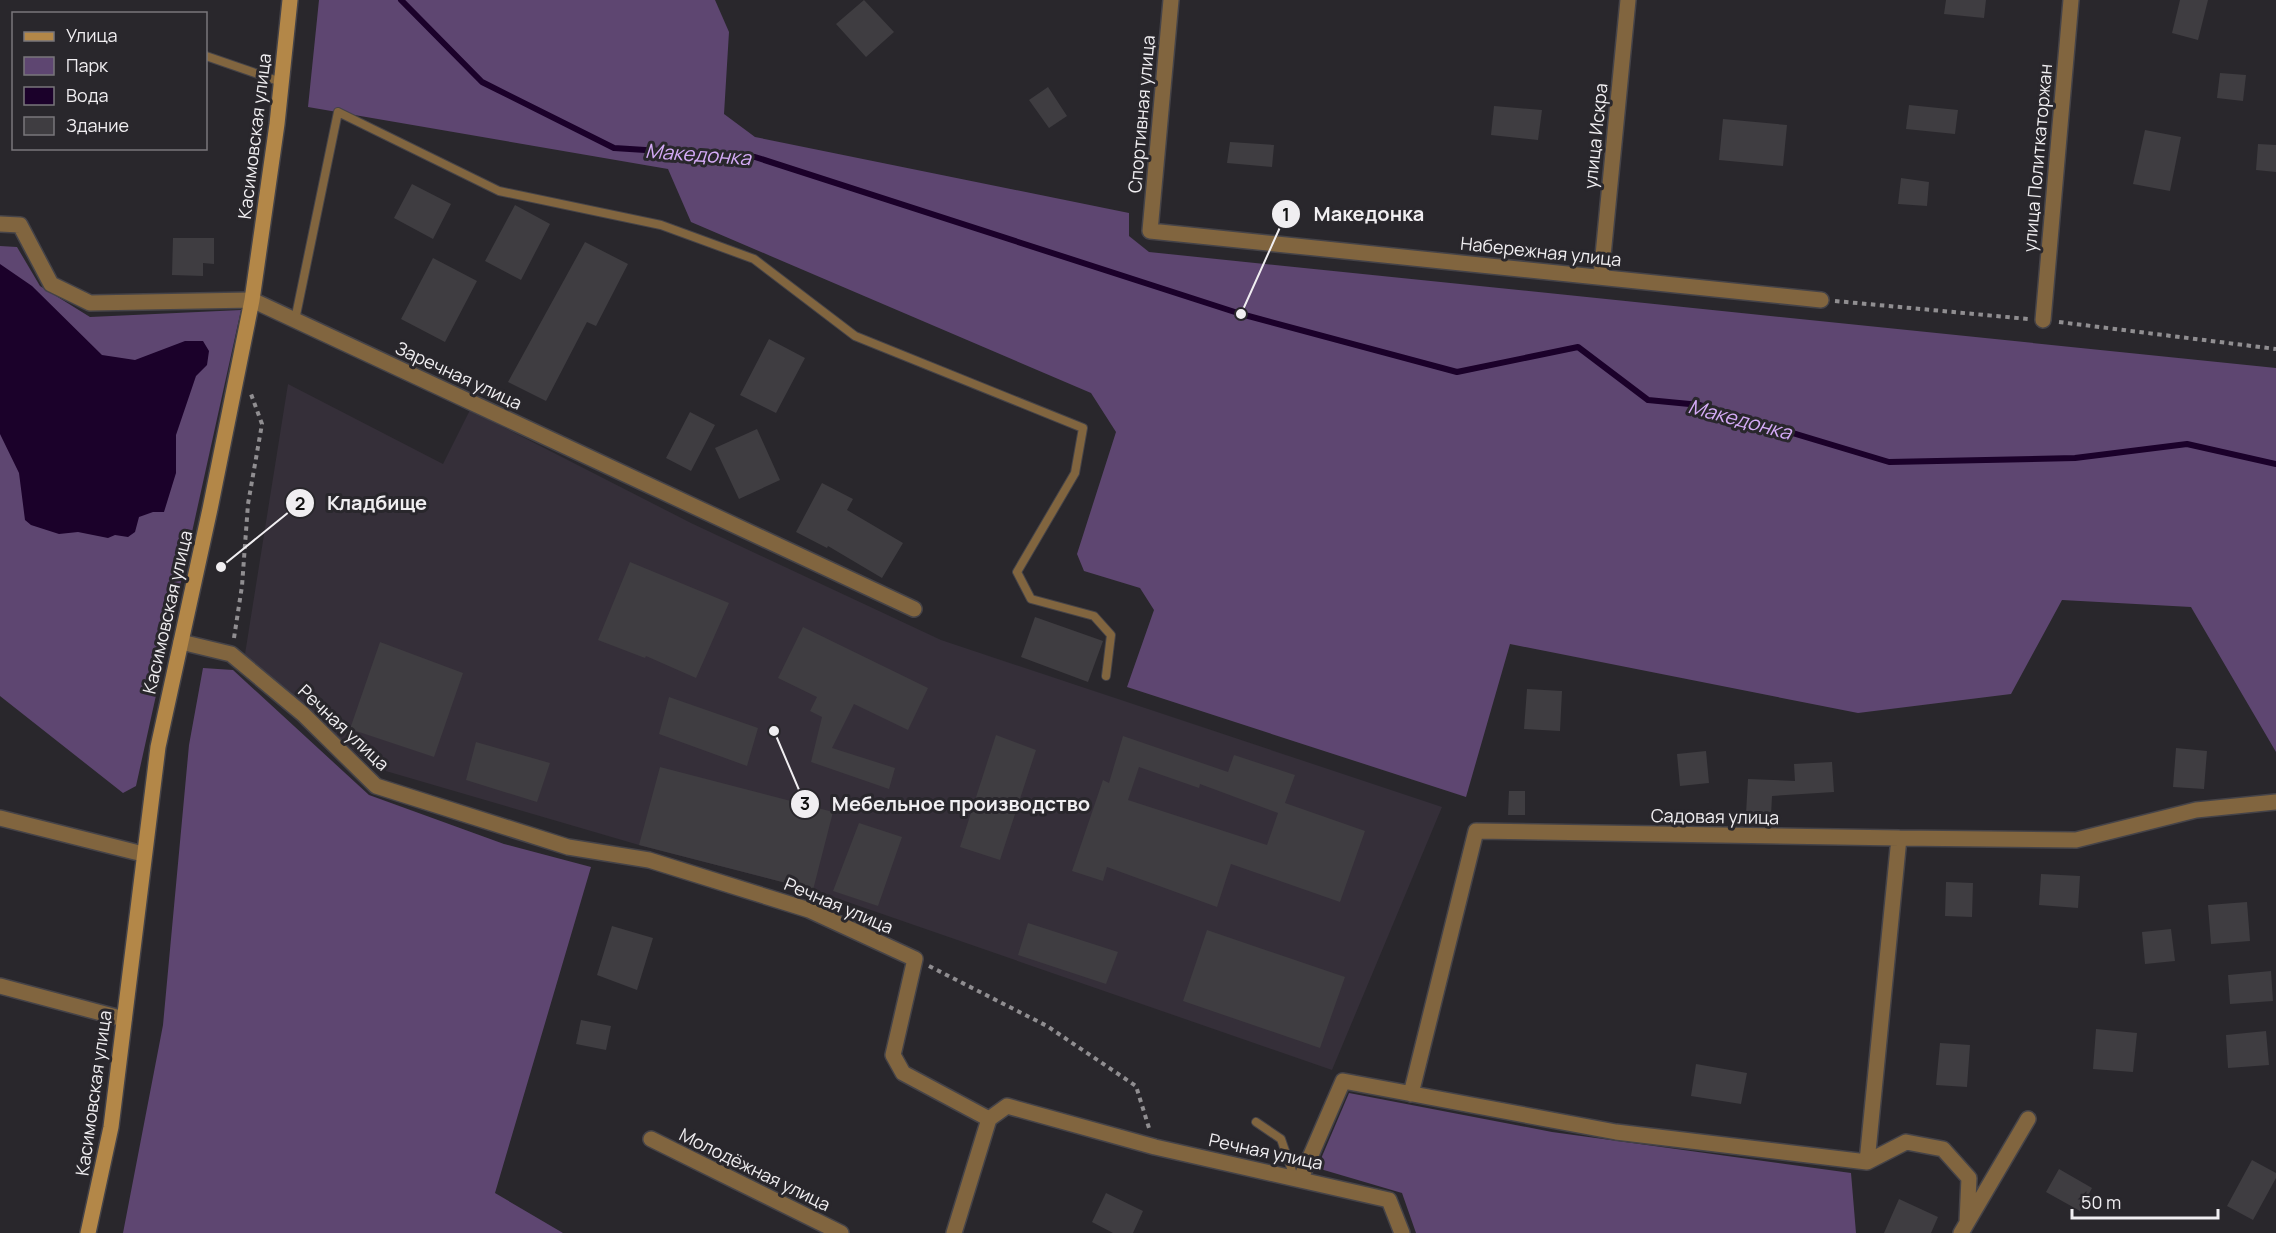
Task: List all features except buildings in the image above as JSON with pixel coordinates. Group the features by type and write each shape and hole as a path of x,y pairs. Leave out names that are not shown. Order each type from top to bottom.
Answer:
{"main road":[{"name":"Касимовская улица","path":"88,1233 104,1168 158,747 252,300 290,0"}],"street":[{"name":"Спортивная улица","path":"1150,231 1171,0"},
{"name":"улица Искра","path":"1601,276 1628,0"},
{"name":"улица Политкаторжан","path":"2043,320 2071,0"},
{"name":"Заречная улица","path":"0,224 20,225 51,284 90,303 252,300 914,609"},
{"name":"Набережная улица","path":"1150,231 1821,300"},
{"name":"Речная улица","path":"181,642 231,654 303,714 376,786 568,848 649,860 810,910 915,959"},
{"path":"1867,1162 1899,838 2076,840 2196,810 2276,801"},
{"path":"0,818 143,854"},
{"name":"Садовая улица","path":"1411,1094 1476,831 1899,838"},
{"path":"915,959 893,1055 903,1073 989,1119 954,1233"},
{"path":"0,986 124,1019"},
{"path":"1297,1177 1343,1081 1616,1132 1867,1162 1906,1142 1943,1149 1969,1178 1964,1227"},
{"name":"Речная улица","path":"989,1119 1007,1106 1155,1147 1297,1177 1389,1200 1402,1233"},
{"path":"1964,1227 2028,1119"},
{"name":"Молодёжная улица","path":"651,1139 841,1233"}],"lane":[{"path":"207,56 281,82"},
{"path":"295,320 338,112 499,190 661,225 754,259 855,336 1083,428 1075,472 1017,572 1031,599 1094,616 1111,635 1106,676"},
{"path":"1256,1122 1281,1139 1297,1177"}],"path":[{"path":"231,654 242,586 249,504 262,424 240,365"},
{"path":"915,959 1047,1026 1136,1086 1155,1147"}],"shaded area":[{"path":"288,384 443,464 470,410 691,523 941,640 1442,807 1332,1070 813,890 639,845 372,767 245,654"}],"green space":[{"path":"319,0 715,0 729,32 724,114 755,137 1129,213 1129,236 1149,252 2276,368 2276,752 2191,607 2062,600 2011,694 1858,713 1510,644 1466,797 1127,687 1154,610 1140,588 1084,571 1077,554 1116,432 1091,393 691,222 668,169 308,107"},
{"path":"0,246 17,247 40,286 90,317 241,310 136,786 123,793 0,696"},
{"path":"203,668 233,670 369,795 504,844 591,867 495,1193 563,1233 123,1233 163,1025 189,745"},
{"path":"1349,1093 1552,1132 1851,1173 1856,1233 1416,1233 1402,1193 1317,1168"}],"water":[{"path":"0,264 32,286 102,355 135,360 185,341 203,341 209,351 207,365 196,376 176,435 176,473 164,512 153,512 139,517 135,532 128,537 115,535 108,538 78,532 59,534 31,525 25,520 19,473 0,434"}],"waterway":[{"name":"Македонка","path":"401,0 482,82 614,148 755,157 1241,314 1457,372 1578,347 1648,400 1700,405 1889,462 2075,458 2187,444 2276,464"}],"place":[{"name":"Македонка","path":"1241,314"},
{"name":"Кладбище","path":"221,567"},
{"name":"Мебельное производство","path":"774,731"}]}
